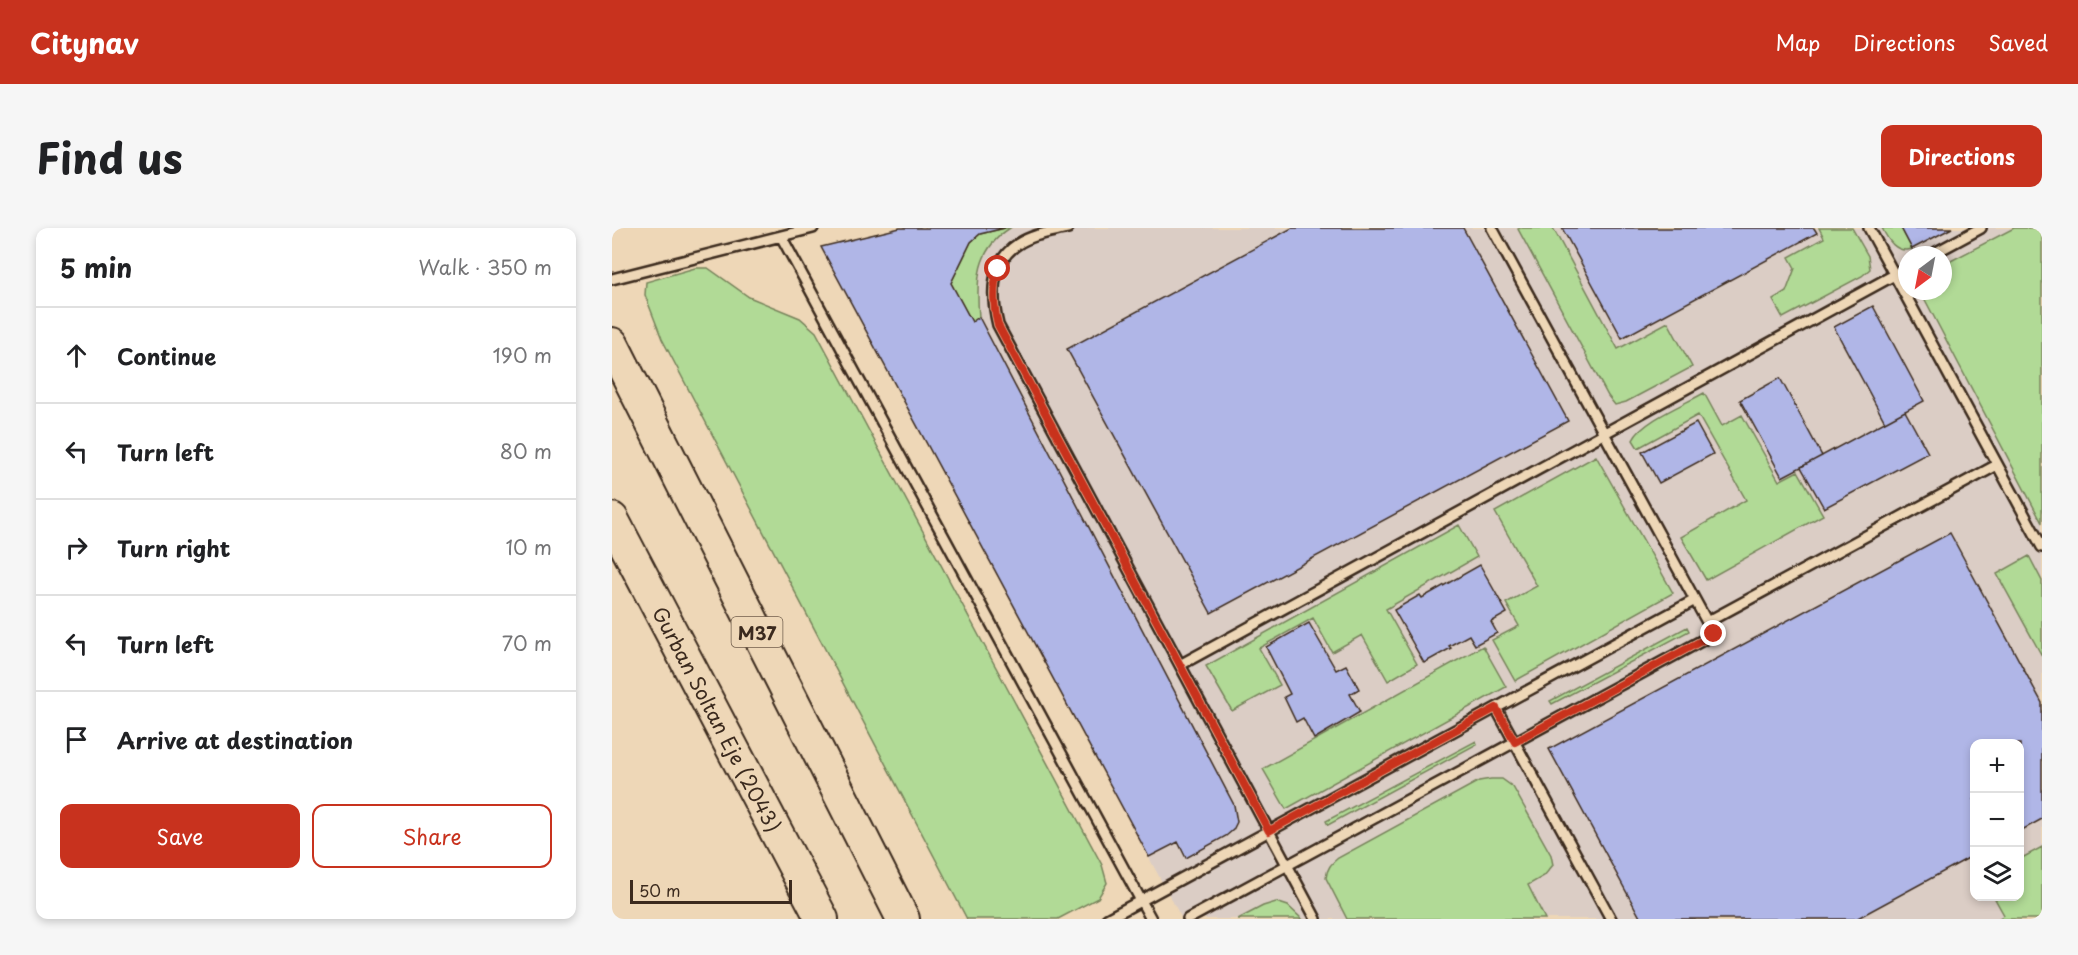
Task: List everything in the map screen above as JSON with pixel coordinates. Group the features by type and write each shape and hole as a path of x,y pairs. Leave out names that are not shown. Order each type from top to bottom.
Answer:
{"highway":[{"name":"M37","path":"612,344 903,919"},
{"name":"Gurban Soltan Eje (2043)","path":"612,519 822,919"}],"lane":[{"path":"612,279 813,228"},
{"path":"1068,228 1029,238 1018,244 1002,260 994,282 994,309 998,325 1316,919"},
{"path":"1188,919 1714,634 1492,228"},
{"path":"1869,228 2042,547"},
{"path":"1948,246 1981,228"},
{"path":"781,236 1150,919"},
{"path":"1180,665 1898,273"},
{"path":"1707,622 1997,465"},
{"path":"1107,919 1695,600"},
{"path":"1496,708 1611,919"}],"shaded area":[{"path":"898,228 2042,228 2042,919 1182,919 820,247"}],"green space":[{"path":"1010,228 990,246 984,256 978,291 979,317 972,322 951,283 971,242 980,234"},
{"path":"1553,228 1618,349 1668,322 1692,367 1626,402 1615,405 1518,229"},
{"path":"1819,228 1852,228 1868,256 1870,269 1862,276 1783,318 1773,300 1786,292 1795,268 1789,257 1824,238"},
{"path":"1882,228 1901,228 1910,246 1898,246 1898,248"},
{"path":"2014,228 2042,228 2042,523 1925,300 1952,300 1952,260"},
{"path":"695,268 708,268 749,297 800,318 816,332 1102,865 1107,883 1098,898 1058,919 967,919 662,339 645,295 646,282"},
{"path":"1704,393 1722,426 1742,415 1779,481 1798,471 1823,515 1706,580 1681,537 1746,500 1698,415 1638,448 1633,440 1645,426 1654,420"},
{"path":"1596,456 1673,593 1515,681 1492,640 1519,626 1506,603 1537,586 1495,512"},
{"path":"1459,525 1477,557 1386,609 1417,664 1388,681 1362,635 1332,652 1313,618 1259,648 1280,685 1232,711 1206,666"},
{"path":"2029,556 2042,581 2042,656 1997,574"},
{"path":"1687,627 1689,631 1552,704 1550,701"},
{"path":"1483,646 1506,687 1286,809 1263,769"},
{"path":"1476,741 1477,744 1328,825 1326,821"},
{"path":"1502,779 1513,787 1551,855 1553,865 1544,876 1528,885 1545,919 1347,919 1326,878 1333,862 1479,781"},
{"path":"2042,847 2042,919 1998,919 2004,915 1996,901 2024,901 2024,857"},
{"path":"1276,902 1288,906 1302,919 1238,919 1263,906"}],"building":[{"path":"900,228 1005,228 980,234 971,242 951,283 972,322 979,317 1234,805 1237,822 1233,830 1186,858 1178,842 1149,857 821,247"},
{"path":"1292,228 1463,228 1568,421 1211,613 1067,349"},
{"path":"1562,228 1814,228 1817,233 1622,338"},
{"path":"1901,228 1952,228 1918,246 1910,246"},
{"path":"1873,306 1924,401 1885,422 1834,327"},
{"path":"1780,378 1822,456 1782,477 1740,400"},
{"path":"1905,411 1928,453 1824,508 1801,467"},
{"path":"1696,423 1713,454 1659,483 1642,452"},
{"path":"1950,533 2042,703 2042,819 2024,829 2024,739 1970,739 1970,857 1856,919 1641,919 1549,749"},
{"path":"1480,565 1507,613 1491,622 1497,633 1475,645 1469,635 1424,663 1394,610 1420,595 1422,598"},
{"path":"1309,623 1336,670 1346,665 1359,689 1350,694 1360,712 1314,739 1303,718 1296,722 1284,697 1290,694 1266,647"}],"route":[{"path":"998,269 993,295 998,325 1269,831 1496,708 1515,742 1714,634"}]}
